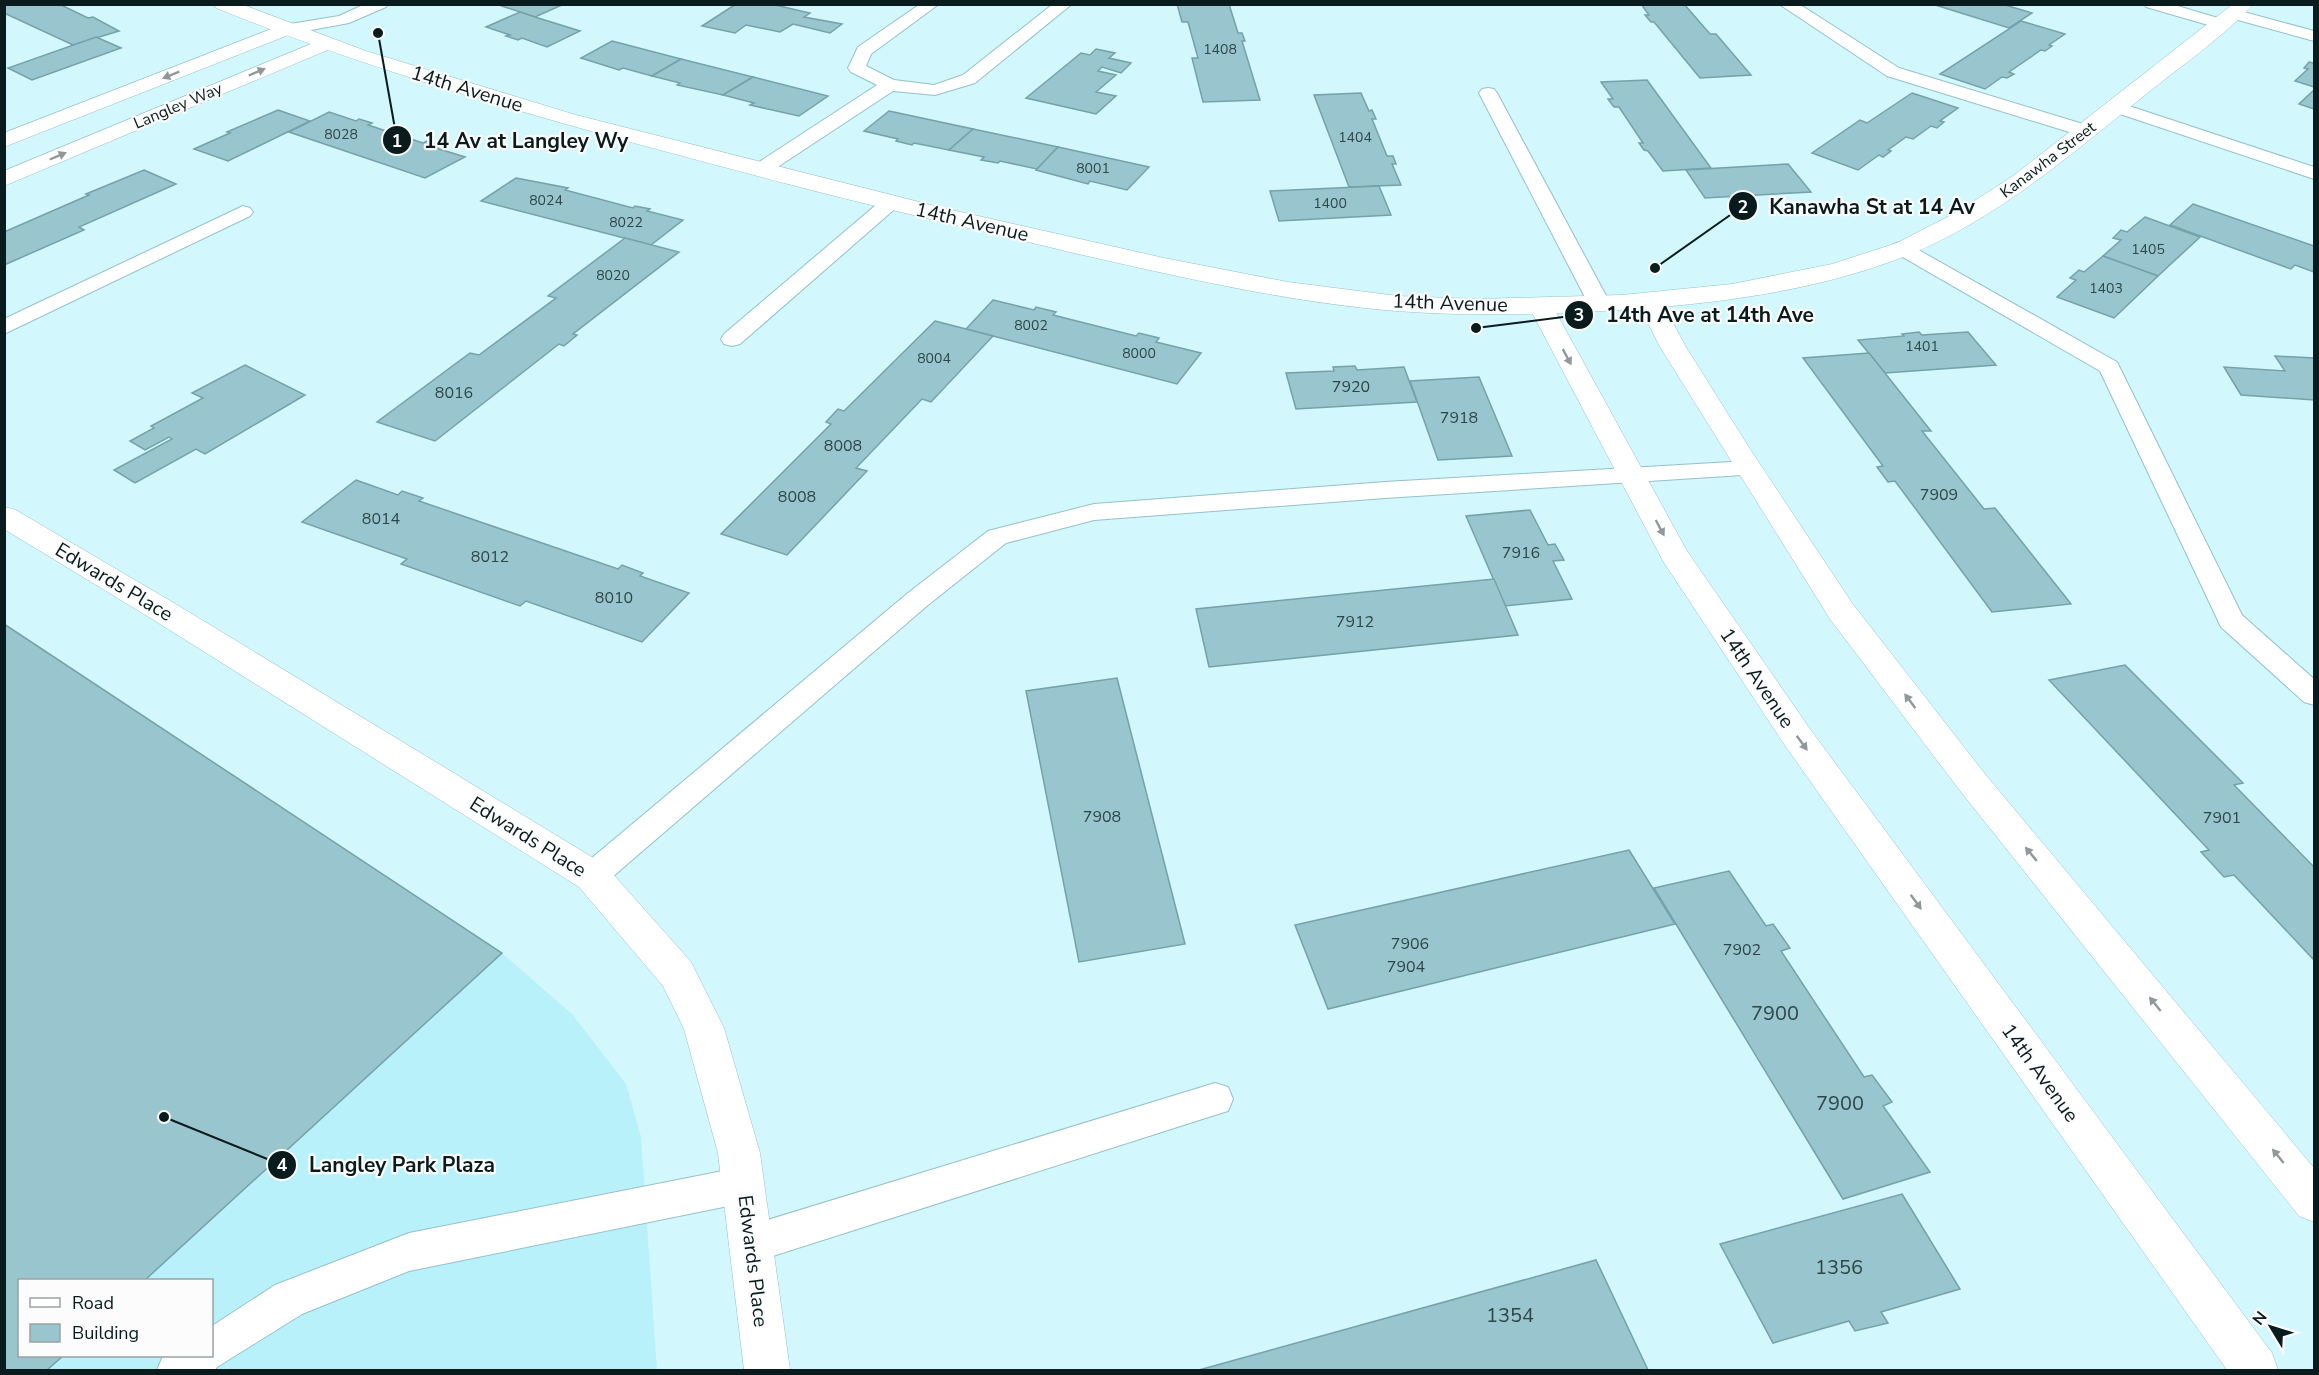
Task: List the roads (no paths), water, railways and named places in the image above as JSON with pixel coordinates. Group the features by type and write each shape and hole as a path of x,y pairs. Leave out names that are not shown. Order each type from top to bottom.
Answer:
{"street":[{"name":"14th Avenue","path":"223,4 323,45 614,133 891,203 1095,250 1248,282 1372,301 1452,306 1540,305 1674,554 1798,738 2255,1371"},
{"name":"Kanawha Street","path":"1540,305 1649,301 1760,287 1809,277 1878,258 1902,248 1947,229 2011,190 2233,14"},
{"name":"Langley Way","path":"4,141 284,30"},
{"name":"Langley Way","path":"4,179 323,45"},
{"path":"1649,301 1673,347 1841,611 1973,783 2314,1201"},
{"name":"Edwards Place","path":"4,516 153,605 592,876 677,974 704,1028 739,1153 767,1371"}],"lane":[{"name":"Langley Way","path":"284,30 343,20 380,4"},
{"path":"931,4 864,51 857,68 890,85 935,90 969,79 1064,4"},
{"path":"1787,4 1893,72 2086,131"},
{"path":"2152,4 2233,14 2314,36"},
{"name":"Langley Way","path":"323,45 343,20"},
{"path":"760,170 890,85"},
{"path":"1488,93 1599,303"},
{"path":"2117,107 2314,173"},
{"path":"732,339 891,203"},
{"path":"4,328 243,212"},
{"path":"1902,248 2109,367 2230,620 2314,695"},
{"path":"592,876 909,607 997,537 1094,512 1385,490 1749,469"},
{"path":"751,1244 1215,1099"},
{"path":"213,1348 289,1299 409,1252 743,1185"},
{"path":"177,1371 199,1357"}],"place":[{"name":"14 Av at Langley Wy","path":"378,33"},
{"name":"Kanawha St at 14 Av","path":"1655,268"},
{"name":"14th Ave at 14th Ave","path":"1476,328"},
{"name":"Langley Park Plaza","path":"164,1117"}]}
